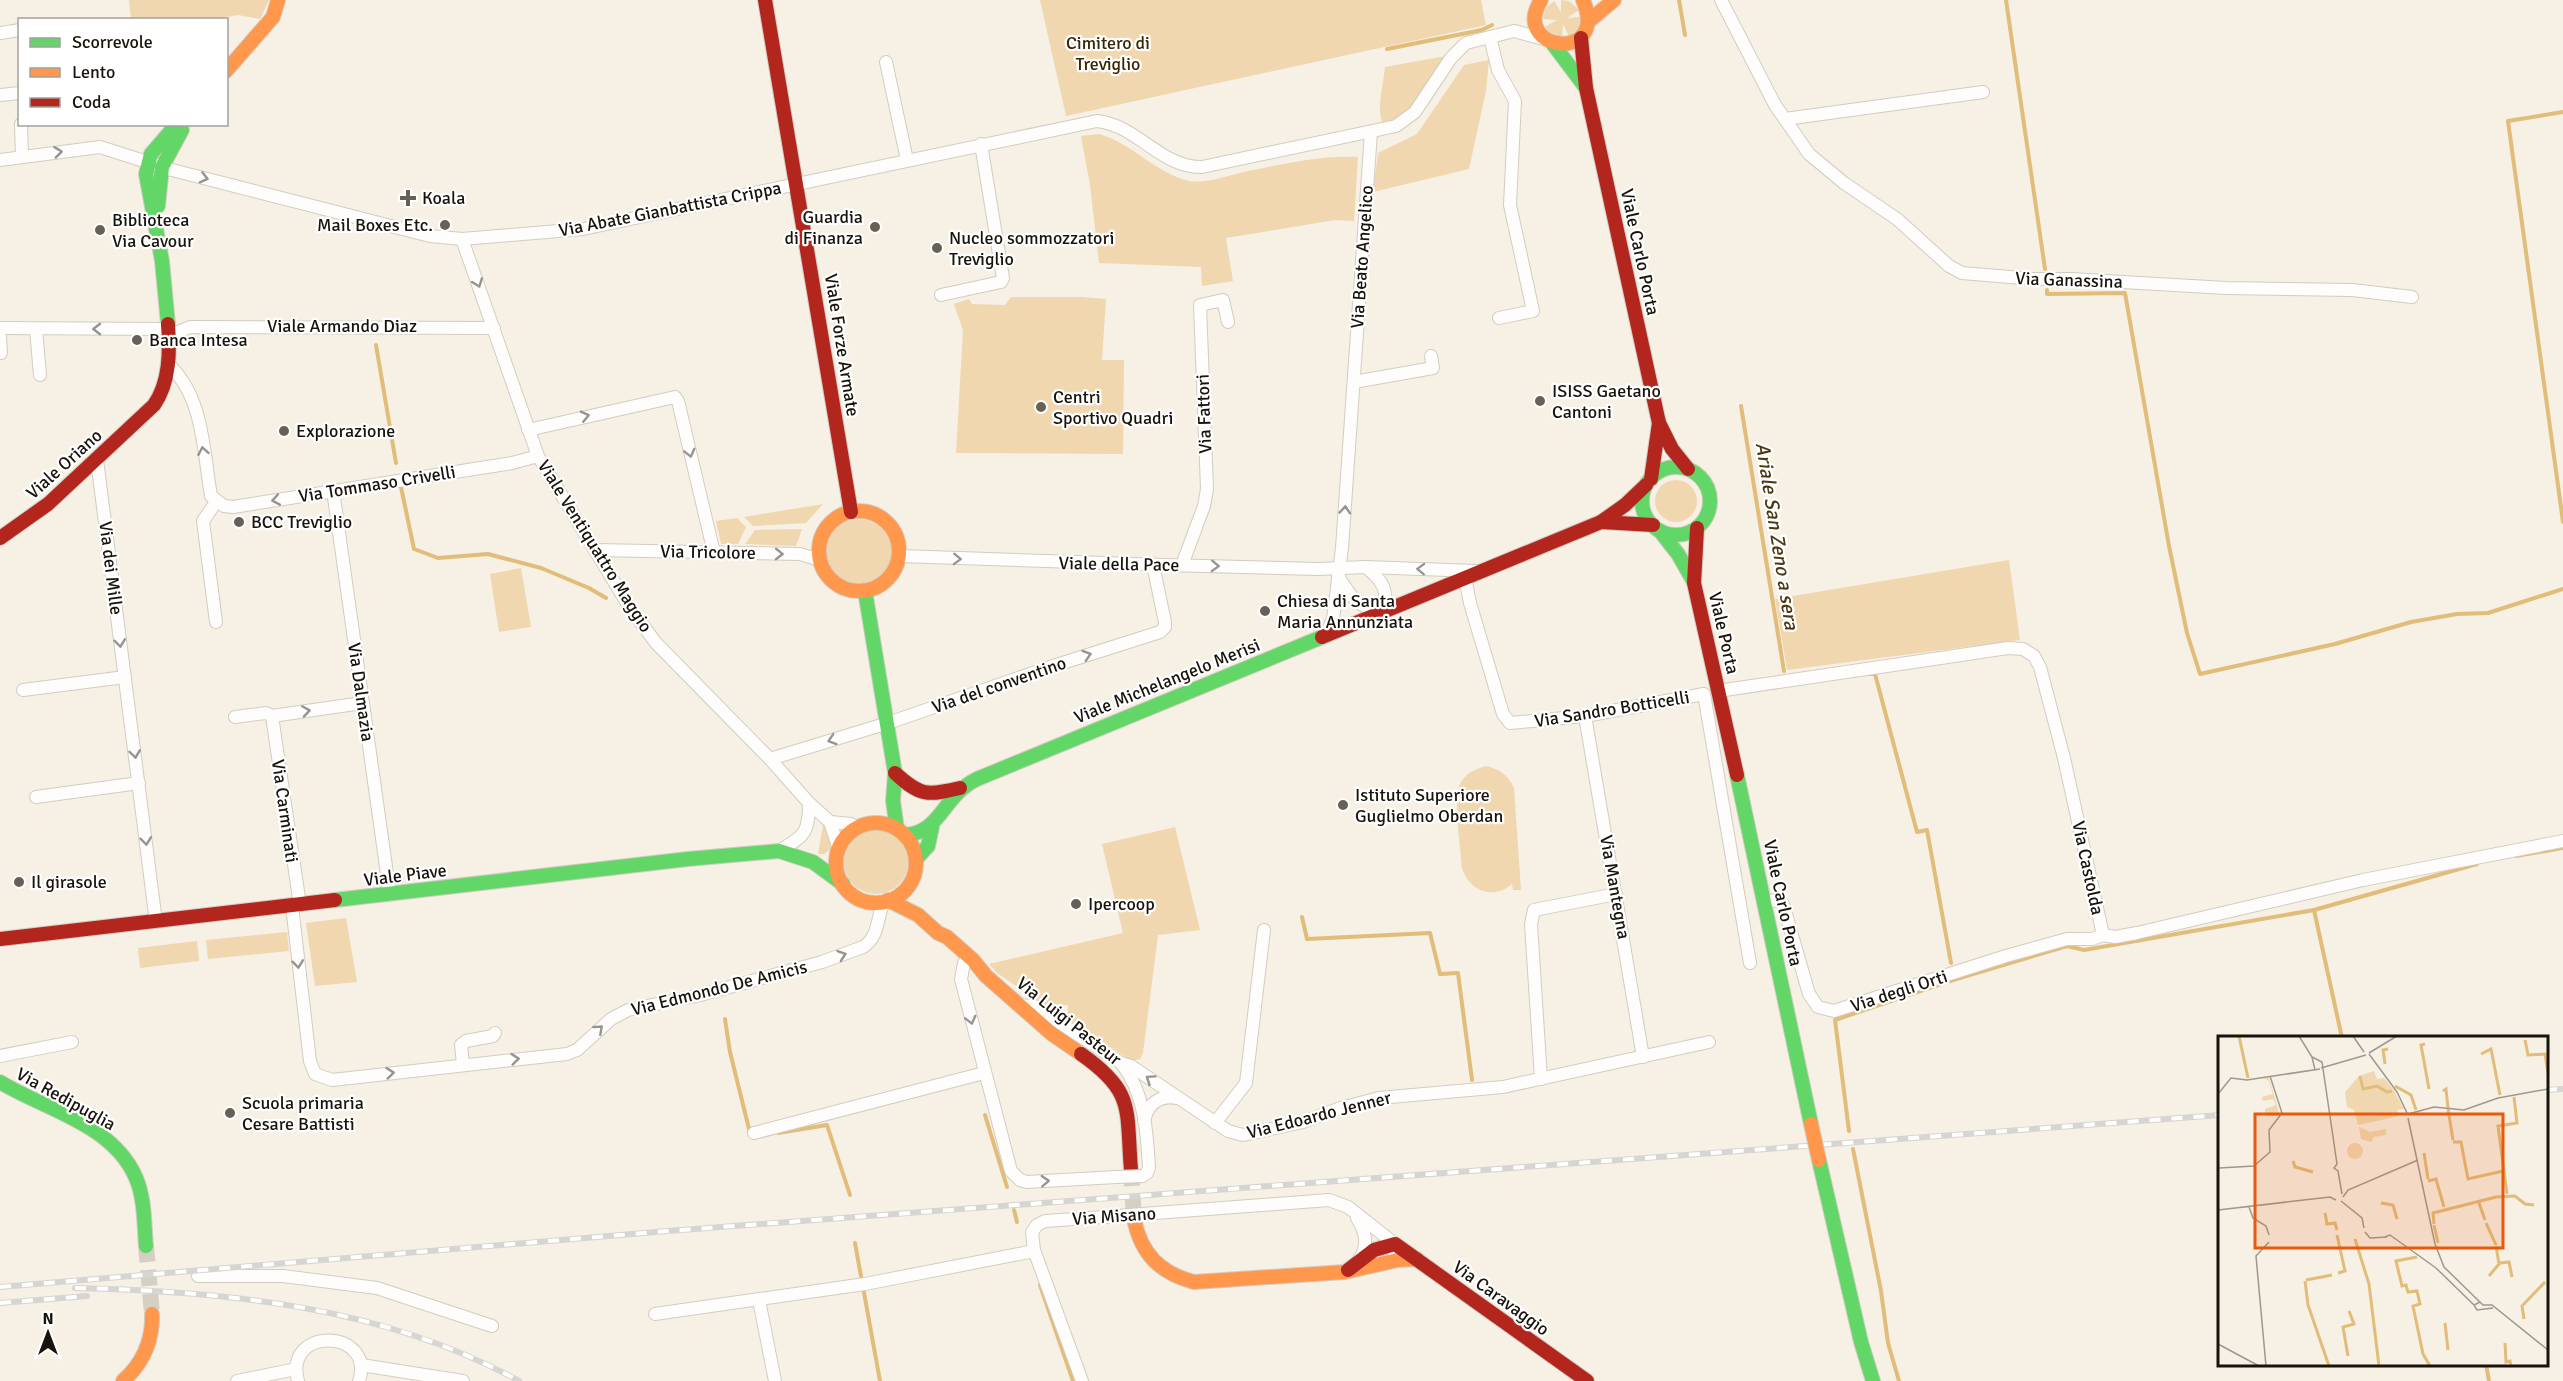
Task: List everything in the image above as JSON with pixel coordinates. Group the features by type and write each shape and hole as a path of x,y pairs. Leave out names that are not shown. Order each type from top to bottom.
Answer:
{"main road":[{"path":"228,69 273,17 278,0"},
{"name":"Viale Forze Armate","path":"765,0 851,512"},
{"path":"1583,0 1587,7 1589,21"},
{"path":"1549,42 1568,45 1581,38 1589,21 1614,0"},
{"name":"Viale Carlo Porta","path":"1539,3 1535,24 1586,88"},
{"name":"Viale Carlo Porta","path":"1581,38 1586,88 1659,423 1672,449 1688,469 1704,482 1710,501 1709,511 1697,528"},
{"path":"156,231 147,180 148,161 153,151 175,126"},
{"path":"156,231 162,167 184,126"},
{"name":"Viale Oriano","path":"0,538 40,511 97,460 148,411 161,393 167,363 168,328 156,231"},
{"name":"Viale Carlo Porta","path":"1659,423 1643,501 1644,510 1678,554 1694,583"},
{"path":"1648,482 1668,468 1688,469"},
{"name":"Viale Michelangelo Merisi","path":"916,859 926,852 933,837 932,827 948,800 960,788 1010,765 1600,522 1625,505 1648,482"},
{"path":"851,512 869,513 886,522 896,536 899,556 888,579 880,586 865,591 849,590 835,583 824,572 819,547 825,530 838,517 851,512"},
{"name":"Viale Michelangelo Merisi","path":"1600,522 1628,522 1657,528"},
{"path":"1657,528 1679,535 1697,528 1694,583"},
{"name":"Viale Porta","path":"1694,583 1719,691"},
{"path":"865,591 895,773 893,801 901,832 910,842 916,859 915,872 909,885 896,897 874,902 856,897 843,884 839,876 838,853 843,840 856,828 873,823 893,801"},
{"name":"Viale Carlo Porta","path":"1719,691 1810,1124 1860,1342 1873,1381"},
{"path":"895,773 911,789 927,796 960,788"},
{"path":"873,823 901,832 921,834 932,827"},
{"name":"Viale Piave","path":"0,939 779,850 813,862 843,884"},
{"name":"Viale Piave","path":"813,862 838,853"},
{"path":"909,885 918,915"},
{"name":"Via Luigi Pasteur","path":"886,901 918,915 938,933 950,939 1018,1005 1066,1045 1105,1071 1122,1092 1126,1103 1136,1173"},
{"name":"Via Luigi Pasteur","path":"938,933 940,942 978,975 986,976"},
{"name":"Via Redipuglia","path":"0,1082 100,1136 123,1156 139,1186 146,1246"},
{"path":"1138,1217 1140,1244 1152,1261 1167,1273 1185,1280 1203,1282 1345,1272 1400,1258 1417,1259"},
{"path":"1345,1272 1374,1250 1395,1244"},
{"name":"Via Caravaggio","path":"1395,1244 1587,1381"},
{"path":"123,1381 133,1373 148,1349 152,1336 152,1314"}],"street":[{"name":"Via Ganassina","path":"1721,0 1785,119 1809,154 1844,183 1897,219 1948,266 1962,273 2034,279 2352,290 2412,297"},
{"path":"1514,31 1539,3"},
{"path":"0,33 18,30"},
{"name":"Via Abate Gianbattista Crippa","path":"0,160 100,147 162,167 430,236 462,239 583,229 1097,121 1105,121 1122,127 1176,163 1198,167 1396,126 1409,117 1460,48 1466,44 1514,31 1549,42"},
{"path":"1490,37 1498,70 1515,101 1510,205 1533,311 1498,318"},
{"path":"886,62 907,160"},
{"path":"1785,119 1983,92"},
{"path":"0,95 18,93"},
{"path":"21,126 22,156"},
{"name":"Via Beato Angelico","path":"1339,572 1371,132"},
{"path":"941,295 1001,282 1003,278 981,144"},
{"name":"Viale Ventiquattro Maggio","path":"462,239 538,456 630,608 656,644 830,822 838,853"},
{"name":"Via Fattori","path":"1182,565 1204,506 1207,489 1200,305 1223,300 1228,322"},
{"name":"Viale Armando Diaz","path":"168,328 176,318 190,327"},
{"path":"0,327 168,328"},
{"name":"Viale Armando Diaz","path":"168,328 494,328"},
{"path":"36,329 40,375"},
{"path":"0,338 1,353"},
{"path":"1354,382 1433,368 1431,356"},
{"path":"167,363 188,387 196,406 211,496 216,502 203,521 216,622"},
{"path":"528,430 675,397 678,401 714,553"},
{"name":"Via Tommaso Crivelli","path":"216,502 233,507 512,463 538,456"},
{"name":"Via dei Mille","path":"97,460 156,922"},
{"name":"Via Dalmazia","path":"333,490 390,895"},
{"name":"Via Tricolore","path":"595,549 800,554 820,560"},
{"name":"Viale della Pace","path":"899,556 1339,572 1366,567 1479,571"},
{"name":"Via del conventino","path":"770,759 888,723 1164,630 1165,621 1153,565"},
{"path":"1339,572 1354,600 1366,608 1381,612 1386,602 1384,586 1366,567"},
{"path":"1326,634 1333,619 1339,572"},
{"name":"Via Sandro Botticelli","path":"1465,577 1470,603 1505,719 1518,724 1585,716 1704,694 1750,963"},
{"name":"Via Castolda","path":"1719,691 2008,648 2023,650 2034,656 2046,685 2103,935 2115,937 2137,933 2363,880 2563,840"},
{"path":"23,690 125,677"},
{"path":"235,717 266,713 272,716 362,703"},
{"name":"Via Carminati","path":"272,716 296,906"},
{"name":"Via Mantegna","path":"1585,716 1643,1058"},
{"path":"36,797 139,783"},
{"path":"779,850 800,839 805,833 809,803"},
{"name":"Viale Ventiquattro Maggio","path":"830,822 851,824 856,828"},
{"path":"1541,1079 1531,918 1534,910 1616,894"},
{"name":"Via degli Orti","path":"1765,902 1776,900 1783,904 1809,994 1818,1007 1826,1010 1842,1010 2007,956 2067,939 2092,939 2103,935"},
{"name":"Via Edmondo De Amicis","path":"296,906 310,1061 315,1074 332,1080 567,1054 577,1050 611,1018 628,1010 700,995 845,954 869,944 877,930 886,901"},
{"path":"1215,1123 1246,1083 1264,930"},
{"path":"964,963 961,979 1008,1165 1015,1176 1027,1182 1147,1173 1149,1168 1144,1120 1135,1084 1121,1064"},
{"name":"Via Edoardo Jenner","path":"1018,1005 1034,1006 1121,1064 1131,1066 1215,1123 1236,1135 1244,1136 1303,1122 1341,1108 1379,1098 1503,1087 1709,1042"},
{"path":"463,1065 461,1045 466,1041 493,1036 495,1033"},
{"path":"0,1056 72,1042"},
{"path":"754,1133 984,1073"},
{"path":"1144,1120 1150,1106 1155,1101 1162,1098 1177,1098"},
{"name":"Via Misano","path":"1082,1381 1034,1250 1032,1232 1036,1225 1045,1221 1118,1216 1138,1217 1329,1200 1339,1203 1395,1244"},
{"path":"1355,1214 1366,1236 1366,1244 1359,1261"},
{"path":"1382,1262 1395,1244"},
{"path":"655,1314 862,1284 1029,1251"},
{"path":"198,1276 283,1276 377,1288 492,1326"},
{"path":"759,1300 776,1381"},
{"path":"237,1381 297,1375 304,1350 312,1344 332,1339 350,1347 361,1365 359,1381"},
{"path":"361,1365 463,1381"}],"green space":[{"path":"129,0 269,0 260,19 238,15 221,18 131,18"},
{"name":"Cimitero di Treviglio","path":"1040,0 1481,0 1486,25 1066,116"},
{"path":"1561,0 1569,1 1579,10 1567,18 1581,17 1578,28 1569,36 1563,24 1562,37 1549,32 1545,27 1557,20 1543,19 1545,9 1554,1 1561,12"},
{"path":"1446,56 1407,116 1384,124 1381,119 1380,105 1385,67"},
{"path":"1489,60 1486,91 1469,169 1373,192 1378,153 1417,134 1464,65"},
{"path":"1099,134 1122,144 1165,172 1196,182 1303,161 1330,157 1358,157 1354,221 1335,220 1226,238 1233,281 1202,286 1201,267 1099,263 1090,185 1081,136"},
{"name":"Centri Sportivo Quadri","path":"1011,297 1106,299 1102,360 1124,360 1123,454 956,453 963,330 954,304 969,299 972,304 1005,305"},
{"path":"1676,480 1691,486 1697,501 1691,516 1676,522 1661,516 1655,501 1661,486"},
{"path":"823,504 806,523 753,526 744,517"},
{"path":"737,518 746,527 738,544 721,544 716,521"},
{"path":"859,519 872,522 882,529 889,539 892,552 889,565 882,575 872,582 859,585 846,582 836,575 829,565 826,552 829,539 836,529 846,522"},
{"path":"802,529 796,546 745,544 755,530"},
{"path":"2009,560 2020,640 1787,670 1775,599"},
{"path":"521,568 531,627 499,632 490,574"},
{"path":"1486,766 1503,774 1514,788 1521,890 1513,890 1512,884 1497,892 1483,891 1471,883 1462,869 1457,814 1458,792 1460,784 1468,774"},
{"path":"823,825 830,835 831,849 824,854 818,854"},
{"path":"1175,827 1200,930 1158,935 1143,1053 1140,1059 1132,1061 1067,1019 1068,1005 1059,1006 1056,1013 997,973 989,964 1123,933 1102,844"},
{"path":"870,830 882,830 899,839 906,850 908,862 906,874 899,885 882,894 870,894 858,889 849,880 844,868 844,856 849,844 858,835"},
{"path":"346,918 357,982 315,986 306,923"},
{"path":"287,932 289,951 208,959 206,940"},
{"path":"197,941 199,961 140,968 138,948"}],"waterway":[{"name":"Ariale San Zeno a sera","path":"1679,0 1685,35"},
{"path":"2006,0 2045,269"},
{"path":"1387,49 1482,30 1492,25"},
{"path":"2563,112 2508,121 2563,522"},
{"path":"2047,290 2047,294 2125,293 2169,546 2187,633 2200,674 2335,644 2411,622 2457,614 2488,613 2563,589"},
{"path":"376,345 396,463"},
{"name":"Ariale San Zeno a sera","path":"1741,406 1784,671"},
{"path":"401,487 414,549 438,558 488,554 541,568 589,588 606,598"},
{"name":"Ariale San Zeno a sera","path":"1868,674 1875,674 1917,832 1927,830 1951,963"},
{"path":"2516,856 2563,848"},
{"path":"1849,1131 1835,1020 1953,980 2067,946 2084,950 2314,910 2477,864"},
{"path":"2314,910 2342,1036"},
{"path":"1302,917 1307,939 1430,933 1440,974 1458,973 1472,1080"},
{"path":"725,1019 730,1052 750,1133"},
{"path":"985,1115 1007,1187"},
{"path":"778,1133 827,1125 850,1195"},
{"path":"1853,1149 1881,1291 1888,1343 1899,1381"},
{"path":"1014,1210 1017,1222"},
{"path":"855,1243 880,1381"},
{"path":"1040,1285 1073,1381"},
{"path":"2486,1366 2489,1381"}],"tunnel":[{"path":"1131,1170 1134,1219"},
{"path":"146,1246 152,1314"}],"railway":[{"path":"2548,1090 2563,1089"},
{"path":"0,1287 668,1231 2218,1115"},
{"path":"75,1288 189,1293 303,1308 359,1320 414,1336 468,1356 519,1381"},
{"path":"0,1303 87,1296"}],"traffic: fast":[{"path":"1553,44 1586,88"},
{"path":"168,324 162,261 146,174 151,154 175,126"},
{"path":"158,206 162,167 182,130"},
{"path":"1676,467 1689,470 1700,477 1707,488 1710,501 1707,514 1700,525 1689,532 1676,535 1663,532 1652,525 1645,514 1642,501 1645,488 1652,477 1663,470 1676,467"},
{"path":"1660,531 1678,554 1694,582"},
{"path":"865,591 895,773 893,801 897,829"},
{"path":"905,835 927,827 956,794 977,779 1322,637"},
{"path":"1737,775 1811,1124"},
{"path":"916,859 928,846 932,827"},
{"path":"335,900 688,859 779,851 813,862 843,884"},
{"path":"0,1082 77,1120 112,1144 136,1178 144,1212 146,1246"},
{"path":"1819,1160 1861,1342 1873,1381"}],"traffic: slow":[{"path":"228,69 273,17 278,0"},
{"path":"1541,0 1535,18 1538,31 1547,40 1560,44 1573,42 1583,34 1588,21 1583,0"},
{"path":"1589,21 1614,0"},
{"path":"859,511 874,514 887,523 896,536 899,551 896,566 887,579 874,588 859,591 844,588 831,579 822,566 819,551 822,536 831,523 844,514 859,511"},
{"path":"876,823 891,826 904,835 913,848 916,863 913,878 904,891 891,900 876,903 861,900 848,891 839,878 836,863 839,848 848,835 861,826 876,823"},
{"path":"888,900 918,915 938,933 947,937 973,960 986,976 1052,1034 1081,1054"},
{"path":"1811,1124 1819,1160"},
{"path":"1134,1219 1142,1242 1154,1260 1171,1273 1194,1282 1345,1272 1398,1260 1417,1259"},
{"path":"123,1381 136,1367 149,1343 152,1314"}],"traffic: jam":[{"path":"765,0 851,512"},
{"path":"1581,38 1586,88 1659,423 1672,449 1688,469"},
{"path":"0,538 48,504 154,405 166,376 169,355 168,324"},
{"path":"1651,479 1659,423"},
{"path":"1322,637 1601,522 1625,505 1646,485"},
{"path":"1601,522 1653,525"},
{"path":"1697,528 1694,583 1737,775"},
{"path":"895,773 911,786 924,792 932,793 960,788"},
{"path":"0,939 335,900"},
{"path":"1081,1054 1111,1079 1119,1091 1127,1116 1131,1170"},
{"path":"1348,1270 1374,1250 1395,1244 1587,1381"}],"place":[{"name":"Koala","path":"408,198"},
{"name":"Mail Boxes Etc.","path":"445,225"},
{"name":"Guardia di Finanza","path":"875,227"},
{"name":"Biblioteca Via Cavour","path":"100,230"},
{"name":"Nucleo sommozzatori Treviglio","path":"937,248"},
{"name":"Banca Intesa","path":"137,340"},
{"name":"ISISS Gaetano Cantoni","path":"1540,401"},
{"name":"Centri Sportivo Quadri","path":"1041,407"},
{"name":"Explorazione","path":"284,431"},
{"name":"BCC Treviglio","path":"239,522"},
{"name":"Chiesa di Santa Maria Annunziata","path":"1265,611"},
{"name":"Istituto Superiore Guglielmo Oberdan","path":"1343,805"},
{"name":"Il girasole","path":"19,882"},
{"name":"Ipercoop","path":"1076,904"},
{"name":"Scuola primaria Cesare Battisti","path":"230,1113"}]}
